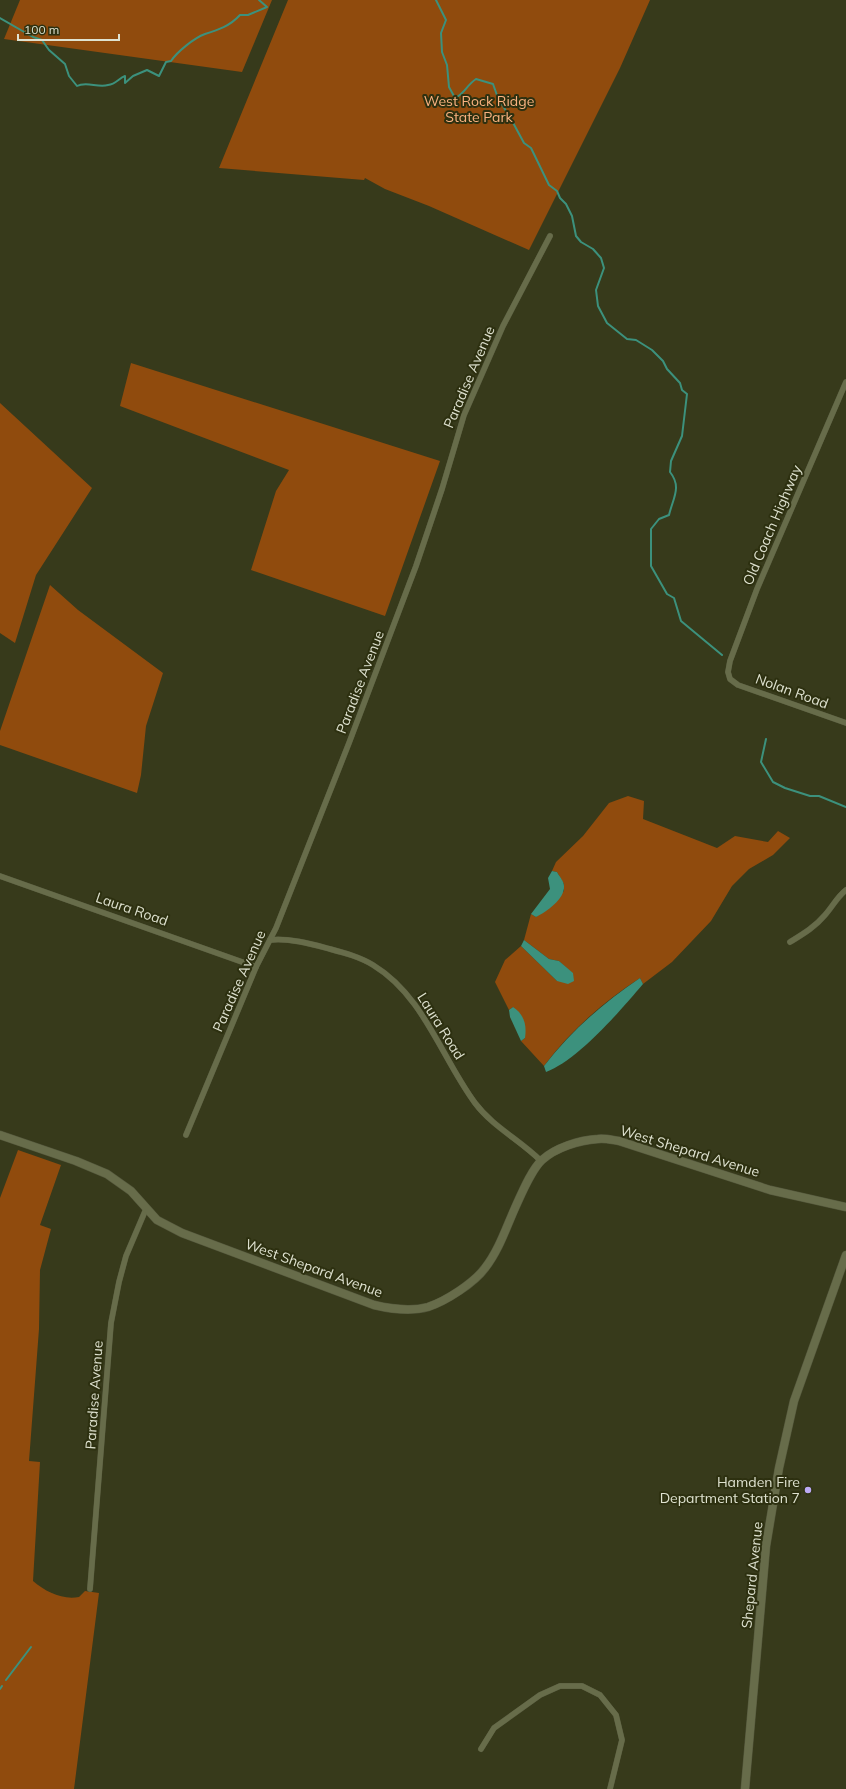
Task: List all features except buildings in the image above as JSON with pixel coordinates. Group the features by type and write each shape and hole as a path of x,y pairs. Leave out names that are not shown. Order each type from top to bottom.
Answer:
{"street":[{"name":"Paradise Avenue","path":"186,1135 256,967 270,940 319,822 404,598 442,489 466,409 503,326 550,236"},
{"name":"Old Coach Highway","path":"730,679 728,672 730,661 757,589 846,382"},
{"name":"Nolan Road","path":"730,679 738,685 846,723"},
{"name":"Laura Road","path":"0,876 256,967"},
{"path":"790,942 813,928 826,914 839,896 846,890"},
{"name":"Laura Road","path":"270,940 290,940 351,955 372,965 387,975 413,1001 425,1018 449,1062 482,1112 492,1122 541,1161"},
{"name":"West Shepard Avenue","path":"0,1135 76,1161 107,1174 131,1191 157,1220 182,1233 374,1305 402,1310 428,1307 468,1285 485,1268 497,1248 526,1184 541,1161 559,1150 576,1143 598,1138 619,1141 770,1190 846,1207"},
{"name":"Paradise Avenue","path":"90,1589 112,1323 124,1262 146,1209"},
{"name":"Shepard Avenue","path":"745,1789 766,1546 779,1468 794,1401 846,1255"},
{"path":"482,1749 494,1728 540,1694 560,1686 582,1686 600,1695 616,1715 622,1740 610,1789"}],"green space":[{"path":"20,0 272,0 242,72 4,39"},
{"name":"West Rock Ridge State Park","path":"288,0 650,0 620,68 529,250 429,206 385,189 365,178 364,180 219,168"},
{"path":"131,363 440,461 385,616 251,570 276,491 289,470 120,406"},
{"path":"0,403 92,488 36,575 15,643 0,633"},
{"path":"50,585 78,610 163,673 146,726 141,775 137,793 0,745 0,731"},
{"path":"628,796 644,801 643,819 717,848 735,836 768,842 778,831 790,838 773,855 749,869 732,886 711,921 672,962 643,984 640,978 600,1007 576,1029 544,1066 521,1041 525,1038 513,1007 509,1010 495,982 505,960 521,946 557,981 572,973 559,961 549,959 524,940 531,914 536,917 564,891 564,884 557,872 552,871 556,862 583,836 609,803"},
{"path":"18,1150 61,1165 40,1225 51,1229 40,1270 39,1329 29,1461 40,1462 33,1581 43,1589 60,1596 73,1598 79,1597 85,1591 99,1593 74,1789 0,1789 0,1198"}],"water":[{"path":"552,871 557,872 562,880 564,884 563,891 561,896 554,904 545,912 536,917 531,914 550,889 548,878"},
{"path":"524,940 549,959 559,961 573,973 574,981 568,984 557,981 521,946"},
{"path":"640,978 643,984 598,1034 571,1057 546,1072 544,1066 576,1029 613,997"},
{"path":"513,1007 520,1013 525,1024 525,1038 521,1041 510,1017 509,1010"}],"waterway":[{"path":"0,18 33,37 42,40 49,50 65,64 69,76 77,86 84,84 104,86 111,84 125,76 125,83 133,76 147,70 159,76 166,62 171,61 191,42 205,34 224,27 240,15 248,15 267,7 259,0"},
{"path":"436,0 446,20 441,33 442,52 447,65 449,87 455,98 476,79 493,84 498,98 524,143 531,148 549,185 557,191 560,198 566,204 572,216 576,236 581,242 593,249 601,258 604,268 596,290 598,306 607,323 627,339 636,340 652,350 663,361 667,369 680,383 682,390 687,394 682,436 671,461 670,472 674,477 676,493 669,515 659,519 651,529 651,566 667,594 674,598 681,621 722,655"},
{"path":"766,739 761,762 773,782 785,788 810,796 819,796 846,807"},
{"path":"6,1680 31,1647"}],"place":[{"name":"Hamden Fire Department Station 7","path":"808,1490"}]}
